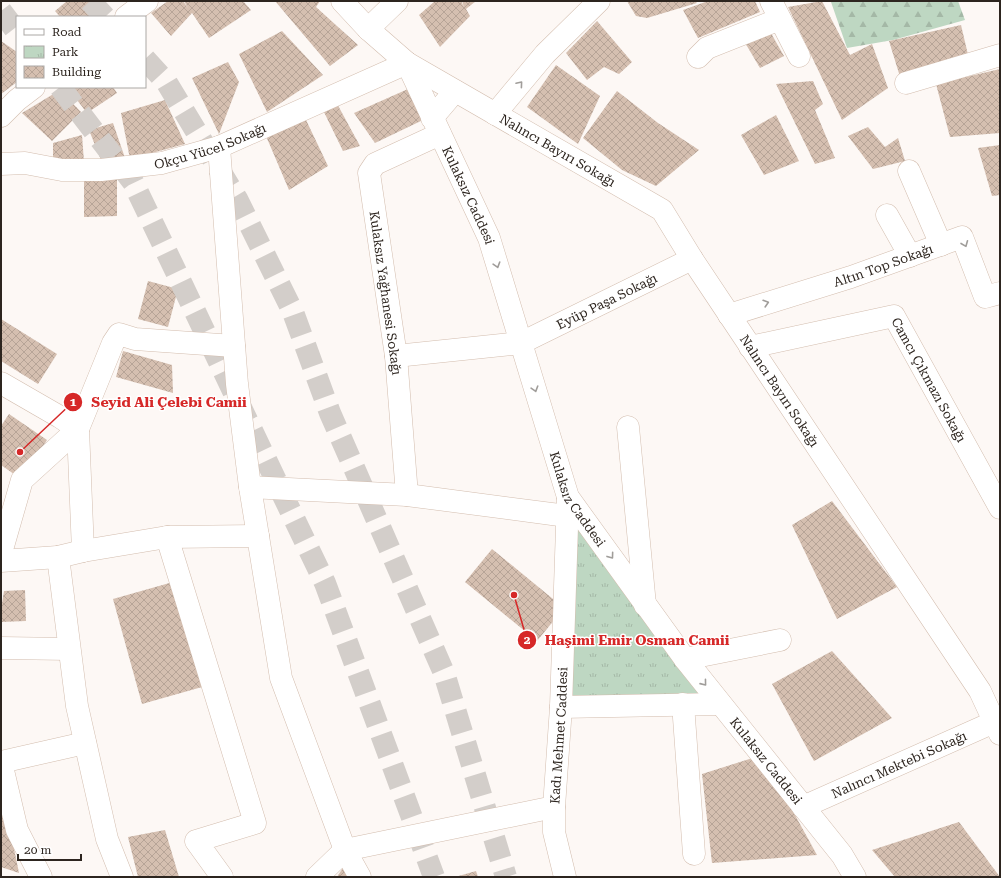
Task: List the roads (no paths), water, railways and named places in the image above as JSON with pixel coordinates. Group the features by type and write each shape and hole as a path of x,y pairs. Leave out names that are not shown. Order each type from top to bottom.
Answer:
{"street":[{"path":"127,16 146,1"},
{"path":"342,1 368,29 407,63"},
{"path":"368,29 397,1"},
{"path":"495,114 545,54 599,1"},
{"path":"698,57 707,48 776,10 799,56"},
{"path":"906,83 1000,55"},
{"name":"Nalıncı Bayırı Sokağı","path":"407,63 662,210 692,259 750,347 980,691 997,728"},
{"name":"Kulaksız Caddesi","path":"407,63 489,238 521,343 567,507 645,605 720,704 842,855 855,877"},
{"name":"Okçu Yücel Sokağı","path":"1,164 24,163 62,170 101,170 162,162 219,147 407,63"},
{"path":"1,116 17,100 33,88"},
{"path":"436,126 455,91"},
{"name":"Kulaksız Yağhanesi Sokağı","path":"407,495 396,356 369,173 375,164 436,126"},
{"path":"219,147 237,384 250,487 281,678 345,850 360,877"},
{"path":"909,171 941,245"},
{"path":"887,215 910,256"},
{"name":"Altın Top Sokağı","path":"729,315 851,277 962,237 985,297 1000,294"},
{"name":"Eyüp Paşa Sokağı","path":"521,343 692,259"},
{"name":"Camcı Çıkmazı Sokağı","path":"750,347 894,316 1000,508"},
{"path":"83,551 78,429 113,343 119,334 135,339 234,346"},
{"path":"396,356 521,343"},
{"path":"1,383 78,429"},
{"path":"628,427 645,605"},
{"path":"1,553 22,480 78,429"},
{"path":"250,487 407,495 567,507"},
{"name":"Kadı Mehmet Caddesi","path":"565,877 554,832 554,807 561,707 567,507"},
{"path":"1,561 58,556 166,537 258,536"},
{"path":"166,537 255,823 196,841 222,877"},
{"path":"58,556 77,706 107,839 122,877"},
{"path":"685,659 780,640"},
{"path":"1,648 70,649"},
{"path":"683,704 694,854"},
{"path":"561,707 720,704"},
{"name":"Nalıncı Mektebi Sokağı","path":"803,807 997,728"},
{"path":"42,877 17,830 1,762 85,743"},
{"path":"317,877 345,850 554,807"}],"tunnel":[{"path":"90,1 104,16"},
{"path":"1,11 16,31"},
{"path":"146,60 167,83 237,199 293,312 330,413 444,673 506,877"},
{"path":"61,88 133,182 325,583 434,877"}],"place":[{"name":"Seyid Ali Çelebi Camii","path":"20,452"},
{"name":"Haşimi Emir Osman Camii","path":"514,595"}]}
